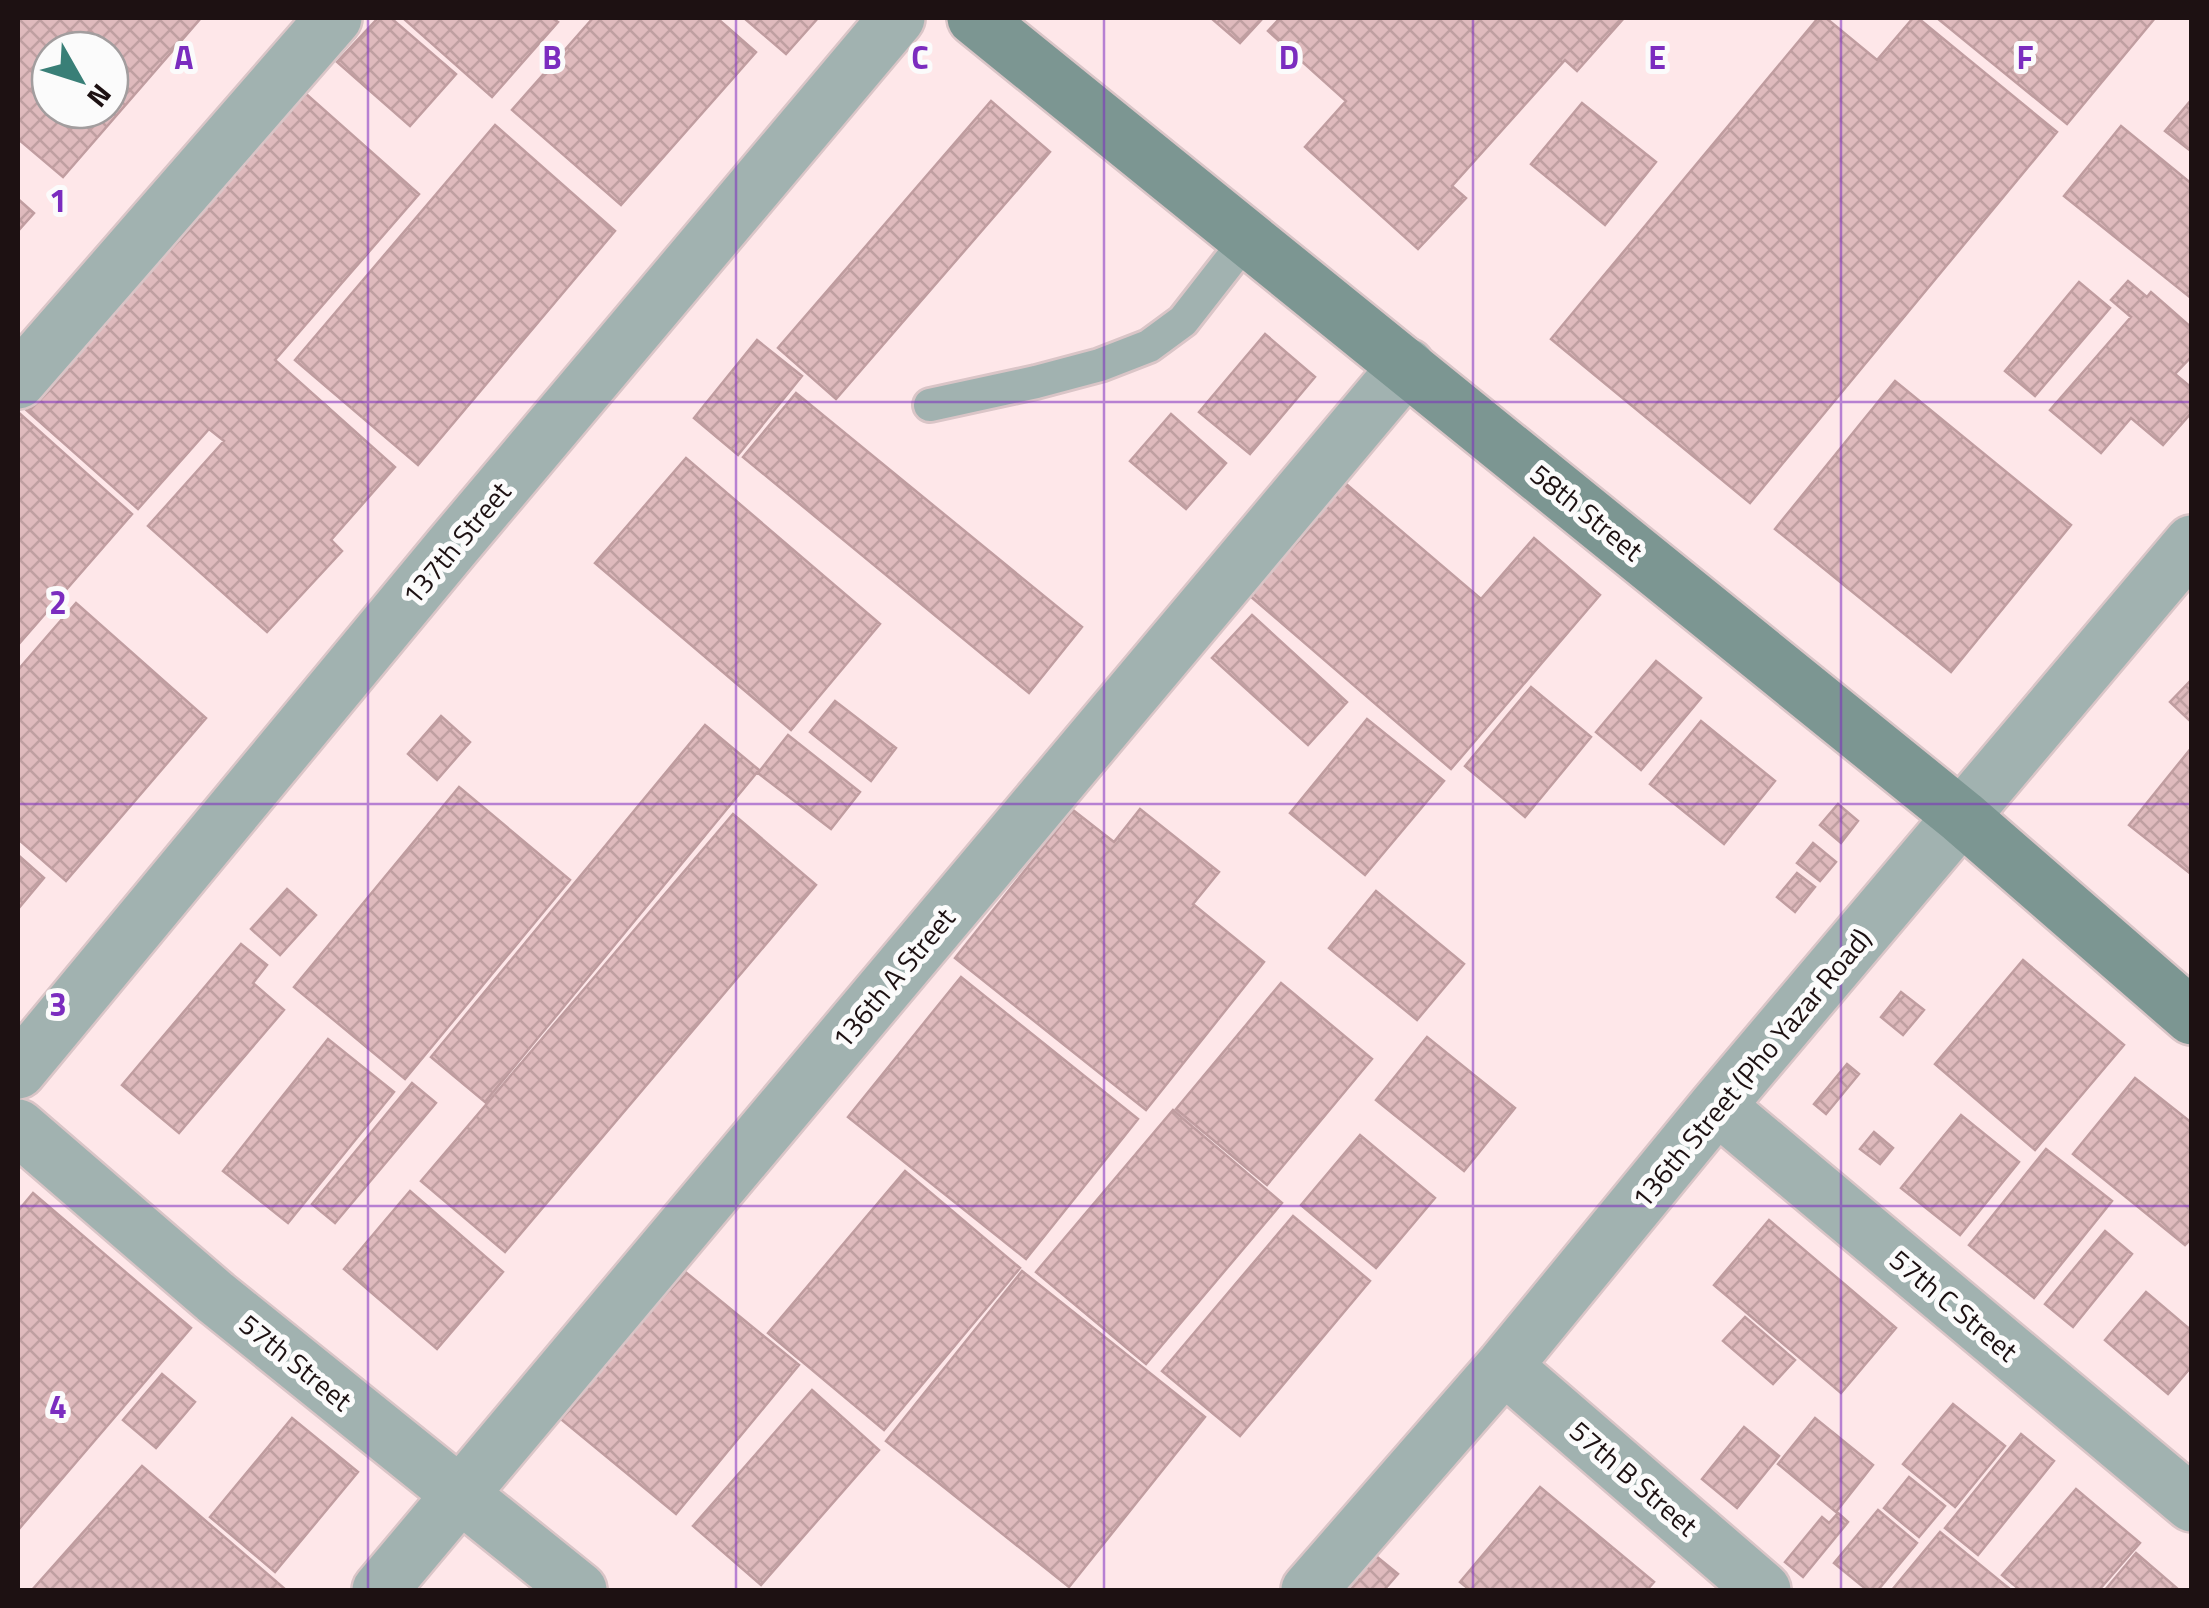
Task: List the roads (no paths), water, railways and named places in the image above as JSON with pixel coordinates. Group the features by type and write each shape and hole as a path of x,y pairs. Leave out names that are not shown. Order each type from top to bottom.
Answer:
{"main road":[{"name":"58th Street","path":"975,18 1962,817 2192,1016"}],"street":[{"path":"18,381 334,18"},
{"name":"137th Street","path":"18,1072 438,564 898,18"},
{"name":"136th A Street","path":"380,1590 1406,366"},
{"name":"136th Street (Pho Yazar Road)","path":"1309,1590 1504,1366 1717,1106 2192,542"},
{"name":"57th C Street","path":"1717,1106 2192,1504"},
{"name":"57th Street","path":"18,1128 216,1297 579,1590"},
{"name":"57th B Street","path":"1504,1366 1763,1590"}],"lane":[{"path":"930,405 1052,378 1149,346 1183,321 1247,239"}]}
